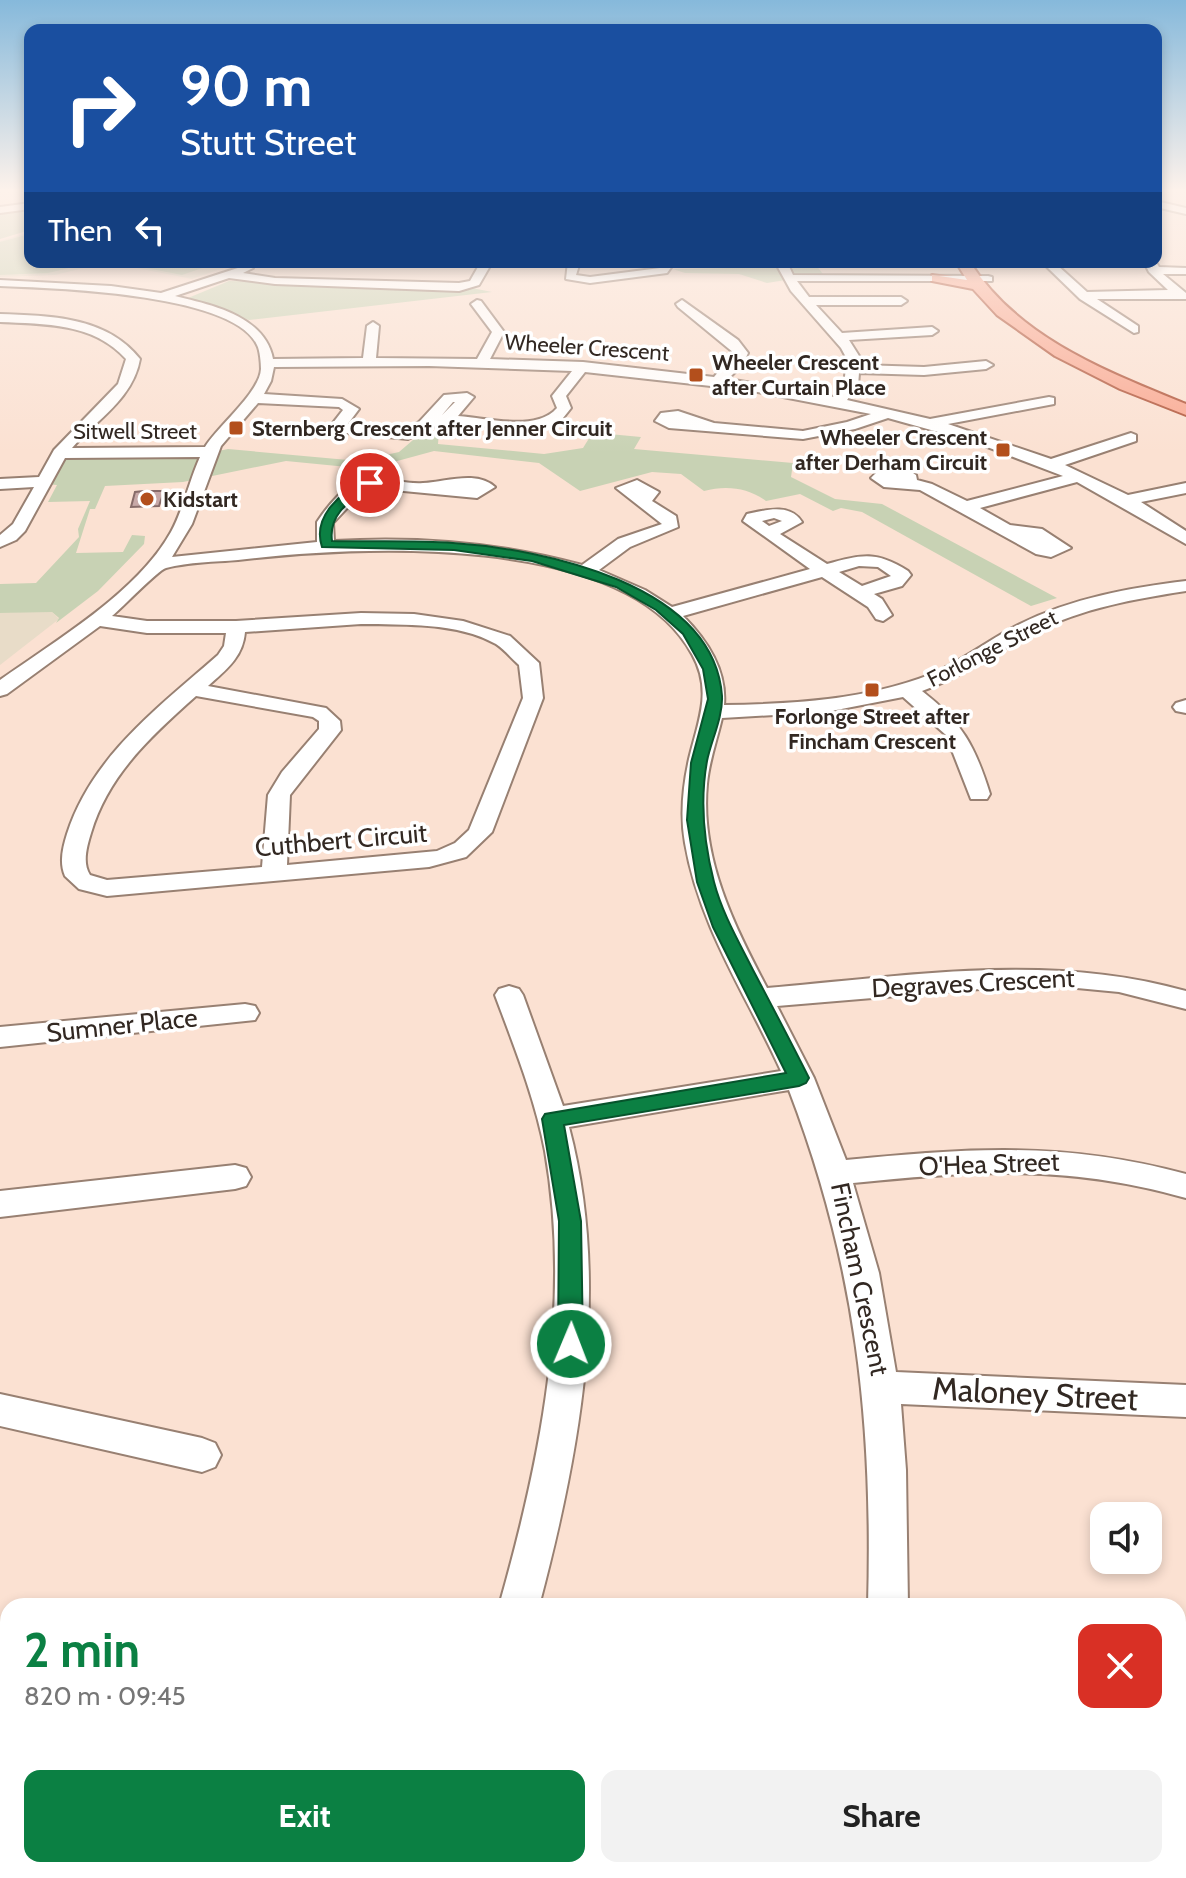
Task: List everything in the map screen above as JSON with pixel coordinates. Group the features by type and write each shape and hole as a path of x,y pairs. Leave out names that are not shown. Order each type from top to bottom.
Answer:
{"main road":[{"path":"978,278 1008,316 1059,349 1109,376 1186,410"},
{"path":"979,278 1023,315 1058,339 1118,372 1186,401"}],"street":[{"path":"169,297 224,278"},
{"path":"250,278 459,287 475,283 478,278"},
{"path":"576,278 604,278"},
{"path":"795,278 850,350 851,386 829,400"},
{"path":"804,278 901,301"},
{"path":"1064,278 1084,296 1134,329"},
{"path":"1163,278 1182,296"},
{"path":"0,283 118,288 202,306 240,323 261,342 268,366 252,398 210,452 176,538 160,560 94,619 0,690"},
{"path":"1,318 49,284"},
{"path":"1084,296 1182,296"},
{"path":"477,304 498,332 483,361"},
{"path":"682,304 733,343 741,353 736,364 718,381"},
{"path":"0,542 16,534 59,453 125,386 133,369 133,359 117,342 98,333 62,323 1,318"},
{"path":"369,362 373,326"},
{"path":"838,337 932,331"},
{"name":"Wheeler Crescent","path":"268,366 483,361 583,366 718,381 829,400 928,423 1052,464 1128,500 1186,539"},
{"path":"853,374 986,365"},
{"path":"252,398 351,406 350,412 336,428 405,435 448,419 529,427 548,424 564,408 559,396 583,366"},
{"path":"421,427 449,398 467,397 448,419"},
{"path":"928,423 1049,401"},
{"path":"710,427 803,435 850,426 887,413"},
{"path":"1052,464 1131,438"},
{"name":"Sitwell Street","path":"59,453 210,452"},
{"path":"964,507 1080,476"},
{"path":"0,484 43,482"},
{"path":"326,545 325,522 356,489 381,482 427,487"},
{"path":"909,482 1007,530"},
{"path":"1128,500 1186,488"},
{"path":"585,572 624,543 670,527 670,520 643,502"},
{"path":"767,533 875,603 883,615"},
{"path":"176,538 188,548 213,551"},
{"name":"Fincham Crescent","path":"160,560 326,545 413,544 516,555 585,572 632,590 670,614 700,647 710,669 714,706 696,781 697,840 705,882 722,927 799,1078 837,1173 858,1246 883,1387 891,1532 888,1598"},
{"name":"Fincham Crescent","path":"160,560 213,551 252,551"},
{"path":"670,614 870,560 888,565 902,575 896,582 859,593"},
{"name":"Forlonge Street","path":"714,706 797,710 906,689 959,670 1023,629 1058,614 1186,586"},
{"name":"Forlonge Street","path":"1116,599 1186,597"},
{"name":"Cuthbert Circuit","path":"94,619 147,627 236,627 385,617 449,624 507,643 526,661 533,675 533,698 480,832 470,846 444,858 429,860 107,888 89,885 77,878 72,868 81,821 106,773 137,740 226,659 234,646 236,627"},
{"path":"193,689 319,712 332,724 279,795 274,874"},
{"path":"906,689 954,728 964,743 979,794"},
{"name":"Degraves Crescent","path":"758,998 1062,975 1108,980 1186,1000"},
{"path":"509,995 552,1119 570,1221 571,1344 549,1492 521,1598"},
{"name":"Sumner Place","path":"0,1037 245,1013"},
{"path":"552,1119 799,1078"},
{"name":"O'Hea Street","path":"837,1173 1026,1158 1069,1160 1126,1169 1186,1186"},
{"path":"0,1204 235,1177"},
{"name":"Maloney Street","path":"883,1387 1186,1401"},
{"path":"0,1410 202,1455"}],"shaded area":[{"path":"52,612 59,619 0,665 0,613"}],"green space":[{"path":"750,278 800,278 767,283"},
{"path":"229,281 467,287 492,292 249,320 188,298"},
{"path":"598,424 614,425 609,434 641,437 634,449 793,463 791,477 835,499 882,504 1057,598 1031,606 862,512 841,508 833,511 800,494 766,501 737,489 704,491 681,474 652,472 580,491 539,463 434,451 368,469 286,461 183,482 105,486 95,509 90,509 76,553 123,552 132,535 145,536 144,544 98,591 56,623 59,618 52,612 0,613 0,584 36,583 79,537 78,529 90,501 48,502 57,485 45,484 63,457 194,456 228,449 359,461 399,452 413,440 439,431 438,444 544,454 583,448"}],"building":[{"name":"Kidstart","path":"164,491 159,506 131,507 135,492"}],"place":[{"name":"Wheeler Crescent after Curtain Place","path":"696,375"},
{"name":"Sternberg Crescent after Jenner Circuit","path":"236,428"},
{"name":"Wheeler Crescent after Derham Circuit","path":"1003,450"},
{"name":"Kidstart","path":"147,499"},
{"name":"Forlonge Street after Fincham Crescent","path":"872,690"}],"route":[{"path":"370,483 356,489 325,522 326,545 392,543 475,548 533,558 610,580 642,595 670,614 700,647 710,669 715,699 696,781 695,820 705,882 722,927 799,1078 552,1119 570,1221 571,1344"}]}
